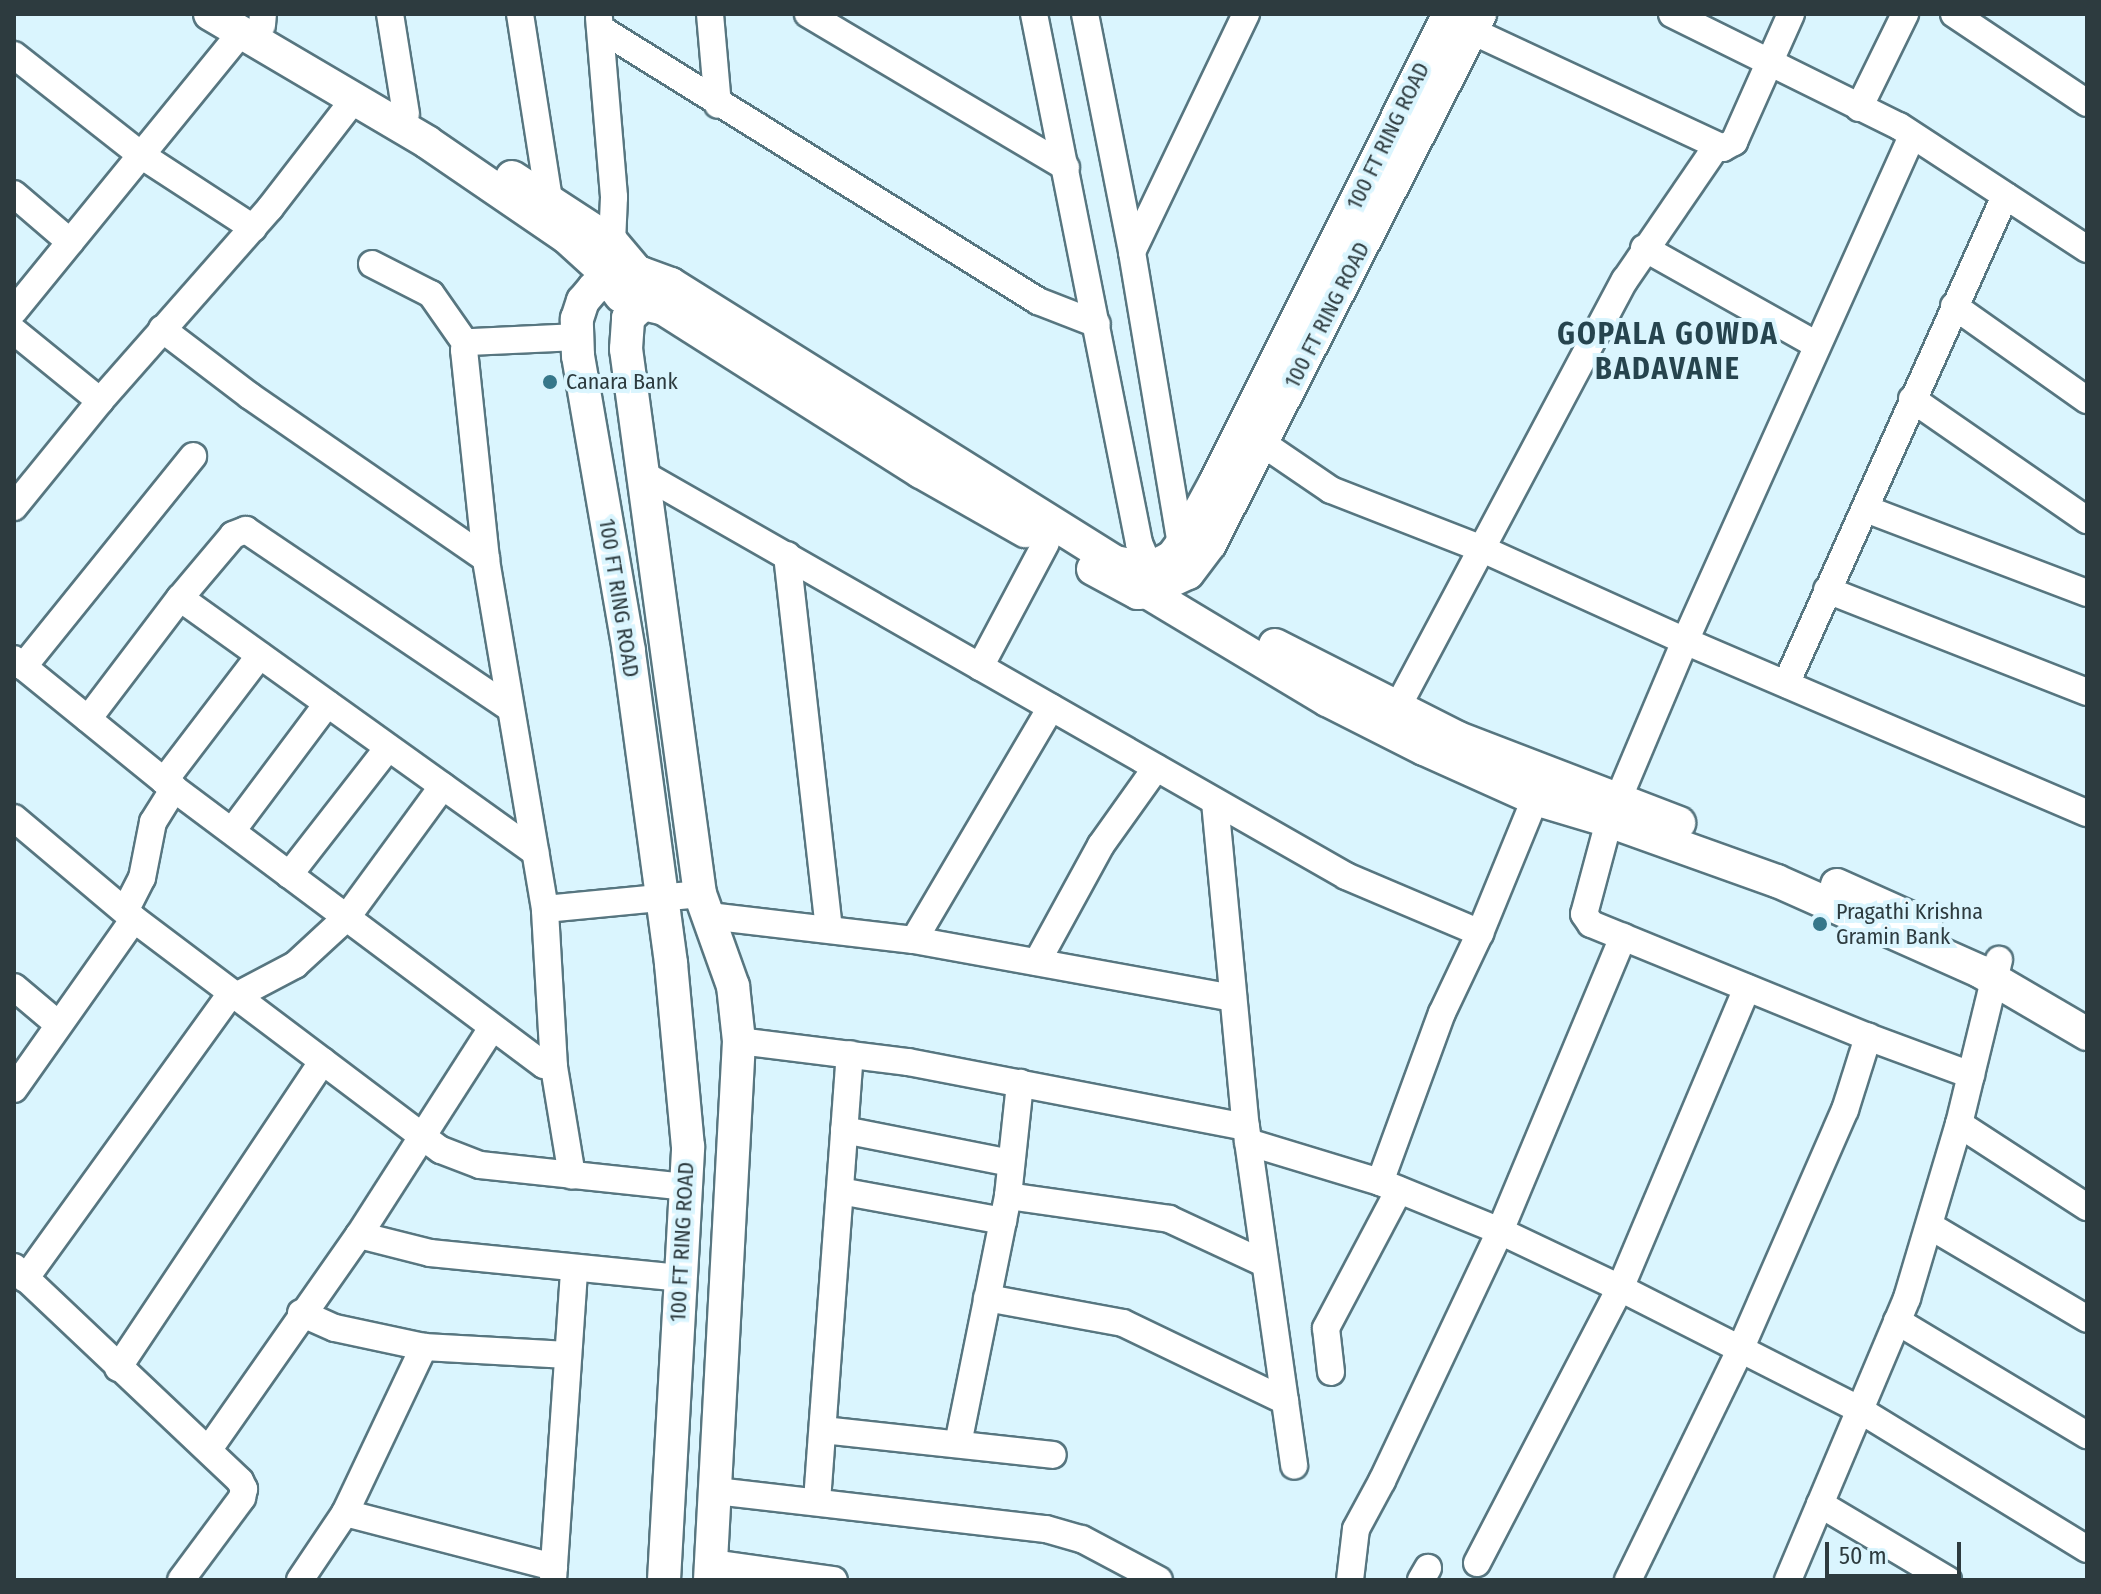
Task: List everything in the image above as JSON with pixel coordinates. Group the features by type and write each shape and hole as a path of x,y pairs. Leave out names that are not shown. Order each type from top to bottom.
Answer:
{"main road":[{"path":"210,14 252,22 406,114 548,212 607,263 632,311 643,304 664,309 921,472 1126,588 1158,569"},
{"name":"100 FT RING ROAD","path":"1467,20 1210,544 1188,573 1158,569 1467,20"},
{"path":"252,22 355,98 548,212"},
{"path":"607,263 671,284 949,460 1158,569 1397,708 1614,810 1777,881 1997,969 2087,1012"},
{"name":"100 FT RING ROAD","path":"607,263 583,301 576,337 629,651 671,963 688,1147 664,1580"},
{"path":"641,273 664,309"},
{"name":"100 FT RING ROAD","path":"632,311 625,333 626,349 704,905 733,986 739,1041 711,1571"},
{"path":"1158,569 1327,700 1535,799 1614,810"},
{"path":"1997,969 2087,1034"}],"street":[{"path":"390,14 406,114"},
{"path":"520,14 548,212"},
{"path":"710,14 718,105"},
{"path":"808,14 1066,167"},
{"path":"1034,14 1139,543 1158,569"},
{"path":"1085,14 1132,252 1158,569"},
{"path":"1132,252 1246,14"},
{"path":"1672,14 1912,136 2087,249"},
{"path":"1467,20 1716,147 1730,147 1791,14"},
{"path":"1859,108 1905,14"},
{"path":"1954,14 2087,103"},
{"path":"600,21 718,105 1038,301 1097,324"},
{"path":"600,21 614,197 607,263"},
{"path":"14,311 252,22"},
{"path":"14,55 141,155 253,228"},
{"path":"14,507 100,401 253,228 355,98"},
{"path":"1912,136 1685,641 1614,810 1584,914 1591,924 1868,1037 1971,1075"},
{"path":"1397,708 1480,548 1644,248 1716,147"},
{"path":"14,194 70,242"},
{"path":"1786,684 2005,196"},
{"path":"1644,248 1817,345"},
{"path":"372,264 431,294 466,344"},
{"path":"1954,306 2087,400"},
{"path":"162,329 250,396 486,559"},
{"path":"14,331 100,401"},
{"path":"466,344 576,337"},
{"path":"466,344 464,350 486,559 508,707 545,909 554,1067 572,1176"},
{"path":"1912,399 2087,520"},
{"path":"1262,443 1331,490 1480,548 1685,641 2087,813"},
{"path":"193,456 19,663 169,784 289,875 492,1028 544,1065 554,1067"},
{"path":"643,474 1215,802 1373,889 1480,933"},
{"path":"1866,509 2087,593"},
{"path":"88,719 180,598 233,535 246,530 508,707"},
{"path":"980,667 1046,543"},
{"path":"787,555 829,929"},
{"path":"1827,590 2087,692"},
{"path":"180,598 535,852"},
{"path":"14,1089 129,915 142,878 153,822 169,784 260,655"},
{"path":"232,831 327,704"},
{"path":"914,940 1051,707"},
{"path":"289,875 388,748"},
{"path":"1037,962 1101,845 1156,768"},
{"path":"181,1580 242,1498 244,1489 240,1481 19,1273 234,994 295,965 347,917 443,786"},
{"path":"1331,1372 1326,1328 1389,1186 1442,1013 1480,933 1535,799"},
{"path":"1215,802 1247,1134 1294,1466"},
{"path":"14,818 129,915 423,1137 458,1158 480,1165 685,1187"},
{"path":"545,909 660,897 1233,998"},
{"path":"1350,1580 1356,1529 1382,1481 1500,1231 1623,937"},
{"path":"1788,1580 1897,1321 1930,1226 1997,969"},
{"path":"14,987 58,1024"},
{"path":"1477,1563 1620,1288 1747,988"},
{"path":"209,1449 301,1313 359,1235 492,1028"},
{"path":"1628,1580 1740,1350 1845,1110 1868,1037"},
{"path":"739,1041 850,1054 1020,1083 1247,1134 1389,1186 1500,1231 1620,1288 1860,1410 2087,1549"},
{"path":"817,1501 850,1054"},
{"path":"118,1368 323,1061"},
{"path":"958,1444 1006,1208 1020,1083"},
{"path":"1959,1124 2087,1207"},
{"path":"844,1130 1011,1163"},
{"path":"840,1191 1006,1208 1169,1219 1264,1263"},
{"path":"1930,1226 2087,1319"},
{"path":"359,1235 430,1253 680,1278"},
{"path":"345,1513 554,1573 574,1269"},
{"path":"987,1298 1123,1323 1285,1401"},
{"path":"301,1313 335,1328 424,1347 568,1355"},
{"path":"1897,1321 2087,1435"},
{"path":"300,1580 345,1513 424,1347"},
{"path":"823,1430 1053,1455"},
{"path":"716,1491 1046,1529 1082,1539 1159,1580"},
{"path":"1820,1504 1948,1580"},
{"path":"711,1571 834,1580"}],"place":[{"name":"Canara Bank","path":"550,382"},
{"name":"Pragathi Krishna Gramin Bank","path":"1820,924"}],"district":[{"name":"GOPALA GOWDA BADAVANE","path":"1668,351"}]}
